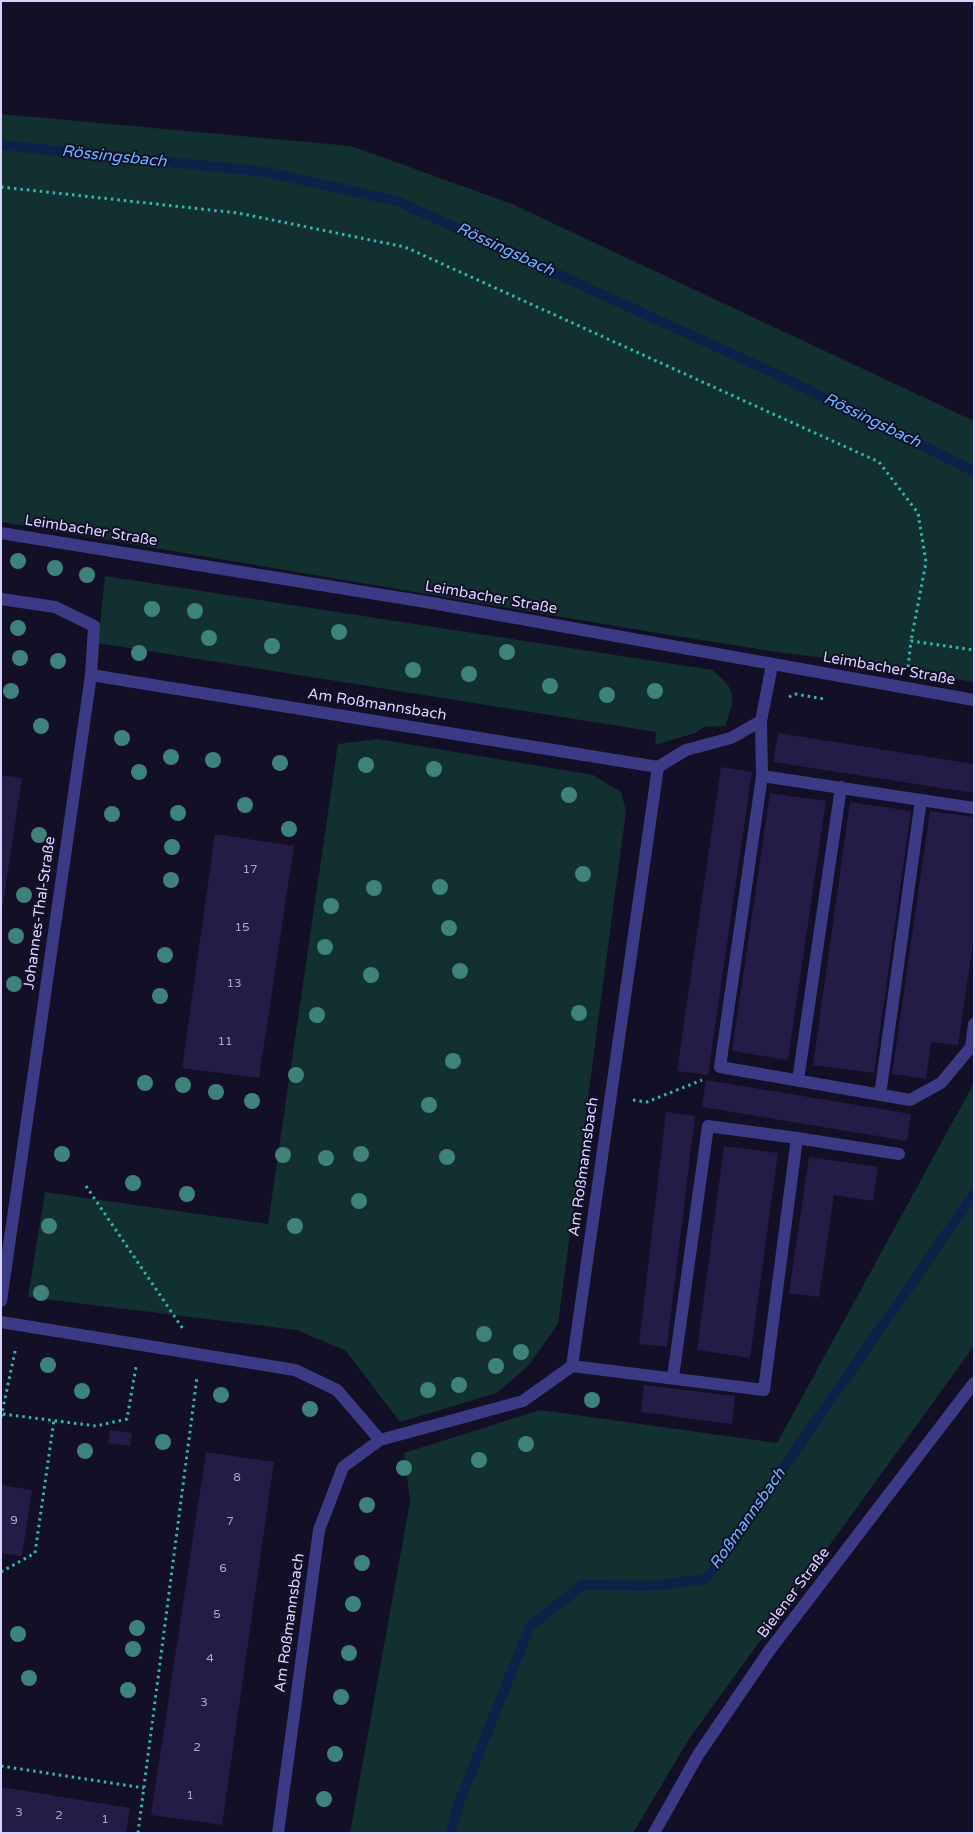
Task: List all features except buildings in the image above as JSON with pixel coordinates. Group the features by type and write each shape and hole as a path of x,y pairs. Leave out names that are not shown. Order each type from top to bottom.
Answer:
{"street":[{"name":"Leimbacher Straße","path":"1,533 432,603 974,700"},
{"name":"Johannes-Thal-Straße","path":"1,599 55,607 94,626 90,675 1,1301"},
{"path":"772,665 761,721 762,776 720,1067 910,1100 941,1083 971,1047 974,1024"},
{"name":"Am Roßmannsbach","path":"90,675 658,767 572,1366 523,1401 380,1440 343,1467 319,1530 278,1833"},
{"path":"658,767 686,750 730,738 761,721"},
{"path":"762,776 974,808"},
{"path":"798,1080 841,787"},
{"path":"880,1095 921,800"},
{"path":"673,1377 708,1126 899,1154"},
{"path":"572,1366 673,1377 764,1390 797,1138"},
{"path":"1,1322 295,1370 337,1390 380,1440"},
{"name":"Bielener Straße","path":"654,1833 698,1756 769,1651 974,1383"}],"path":[{"path":"1,187 238,213 405,247 879,462 918,513 926,562 911,641 906,689"},
{"path":"911,641 974,650"},
{"path":"761,721 771,722 783,698 795,694 824,699"},
{"path":"610,1098 647,1102 707,1077 720,1067"},
{"path":"86,1186 200,1354 138,1833"},
{"path":"20,1325 2,1416 54,1420 96,1426 127,1419 139,1344"},
{"path":"1,1572 35,1553 54,1420"},
{"path":"1,1766 144,1788"}],"green space":[{"path":"1,114 351,146 512,204 974,421 974,683 919,669 783,653 651,632 1,522"},
{"path":"105,576 712,670 730,689 732,695 731,708 725,726 704,727 695,733 655,745 656,732 98,643"},
{"path":"377,739 593,775 621,792 626,811 558,1324 528,1366 497,1393 400,1422 346,1351 297,1330 28,1297 45,1192 268,1224 338,744"},
{"path":"974,1083 974,1346 689,1739 633,1833 350,1833 410,1502 404,1453 540,1410 777,1443"}],"waterway":[{"name":"Rössingsbach","path":"1,145 266,172 397,201 772,372 974,471"},
{"name":"Roßmannsbach","path":"450,1833 461,1798 530,1626 583,1585 649,1586 706,1579 974,1194"}]}
